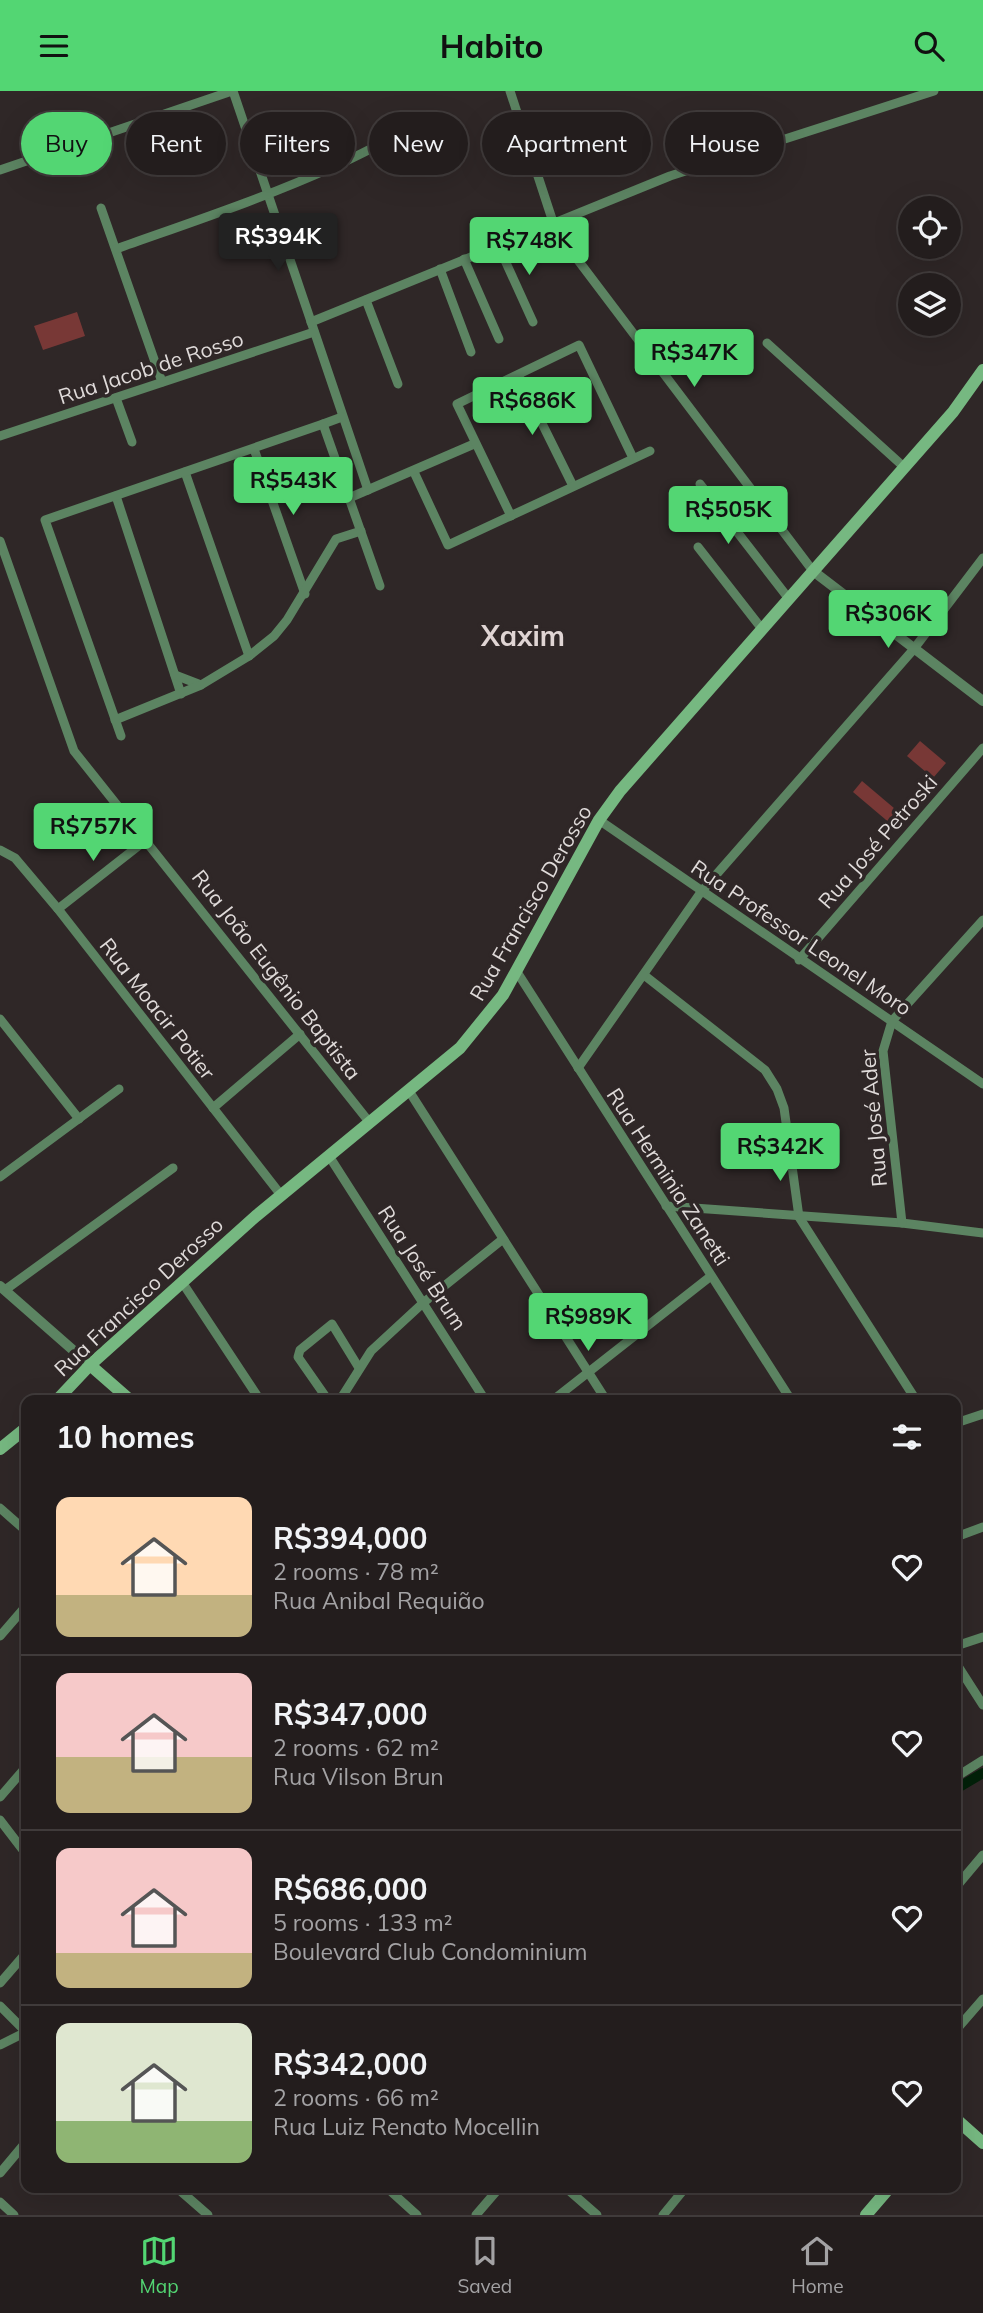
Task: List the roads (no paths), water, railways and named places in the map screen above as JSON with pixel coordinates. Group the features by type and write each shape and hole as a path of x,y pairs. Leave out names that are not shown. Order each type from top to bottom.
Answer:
{"main road":[{"name":"Rua Francisco Derosso","path":"62,1395 90,1365 281,1195 460,1048 496,1004 517,972 599,820 620,791 953,412 983,370"},
{"path":"90,1365 124,1395"},
{"path":"0,1448 21,1433"},
{"path":"961,2123 983,2143"},
{"path":"866,2215 885,2193"}],"street":[{"path":"0,170 232,91 368,490"},
{"path":"510,91 553,222 568,247 813,571 983,701"},
{"name":"Rua Jacob de Rosso","path":"0,436 162,382 312,327 366,300 670,176 934,91"},
{"path":"440,117 450,122 451,127 444,134 406,146 384,144 403,131 440,117"},
{"path":"116,249 268,195 369,151"},
{"path":"101,208 162,382"},
{"path":"498,245 533,322"},
{"path":"464,259 499,339"},
{"path":"440,269 471,352"},
{"path":"366,300 398,384"},
{"path":"767,343 904,467"},
{"path":"510,516 457,404 579,345 633,458"},
{"path":"519,375 573,486"},
{"path":"116,398 132,442"},
{"path":"121,736 45,520 342,417"},
{"path":"323,424 380,586"},
{"path":"349,498 474,444"},
{"path":"254,449 305,594"},
{"path":"414,472 448,545 650,451"},
{"path":"337,464 355,457"},
{"path":"185,472 249,656"},
{"path":"700,484 789,599"},
{"path":"116,496 181,694"},
{"path":"116,719 201,685 249,656 274,636 305,594 336,539 361,531"},
{"name":"Rua João Eugênio Baptista","path":"0,541 74,751 370,1122"},
{"path":"698,547 762,629"},
{"path":"578,1068 701,892 914,650 983,558"},
{"path":"297,572 317,573"},
{"path":"175,675 201,685"},
{"name":"Rua José Petroski","path":"800,960 983,748"},
{"name":"Rua Professor Leonel Moro","path":"599,820 983,1084"},
{"path":"58,909 146,840"},
{"name":"Rua Moacir Potier","path":"0,850 15,858 58,909 281,1195"},
{"name":"Rua José Ader","path":"902,1223 883,1051 892,1021 983,920"},
{"name":"Rua Herminia Zanetti","path":"517,972 788,1395"},
{"path":"644,975 765,1070 778,1089 784,1108 799,1217 913,1395"},
{"path":"0,1019 79,1119"},
{"path":"213,1108 299,1034"},
{"path":"0,1177 119,1089"},
{"path":"409,1091 603,1395"},
{"name":"Rua José Brum","path":"330,1156 482,1395"},
{"path":"90,1365 2,1288 173,1168"},
{"path":"666,1206 902,1223 983,1233"},
{"path":"343,1395 372,1351 423,1303 503,1239"},
{"path":"559,1395 711,1276"},
{"path":"182,1282 257,1395"},
{"path":"325,1395 298,1357 300,1350 332,1324 359,1368"},
{"path":"961,1421 983,1414"},
{"path":"0,1508 21,1527"},
{"path":"961,1535 983,1527"},
{"path":"0,1636 21,1612"},
{"path":"961,1644 983,1637"},
{"path":"961,1671 983,1705"},
{"path":"961,1774 983,1760"},
{"path":"0,1797 21,1773"},
{"path":"0,1820 21,1847"},
{"path":"961,1881 983,1855"},
{"path":"0,1983 21,1959"},
{"path":"961,2024 983,1999"},
{"path":"0,2006 21,2027"},
{"path":"0,2045 21,2034"},
{"path":"0,2173 21,2148"},
{"path":"183,2193 208,2215"},
{"path":"393,2193 417,2215"},
{"path":"477,2215 495,2193"},
{"path":"572,2193 597,2215"},
{"path":"663,2215 681,2193"},
{"path":"0,2202 15,2215"}],"waterway":[{"path":"961,1786 983,1773"}],"district":[{"name":"Xaxim","path":"523,636"}]}
